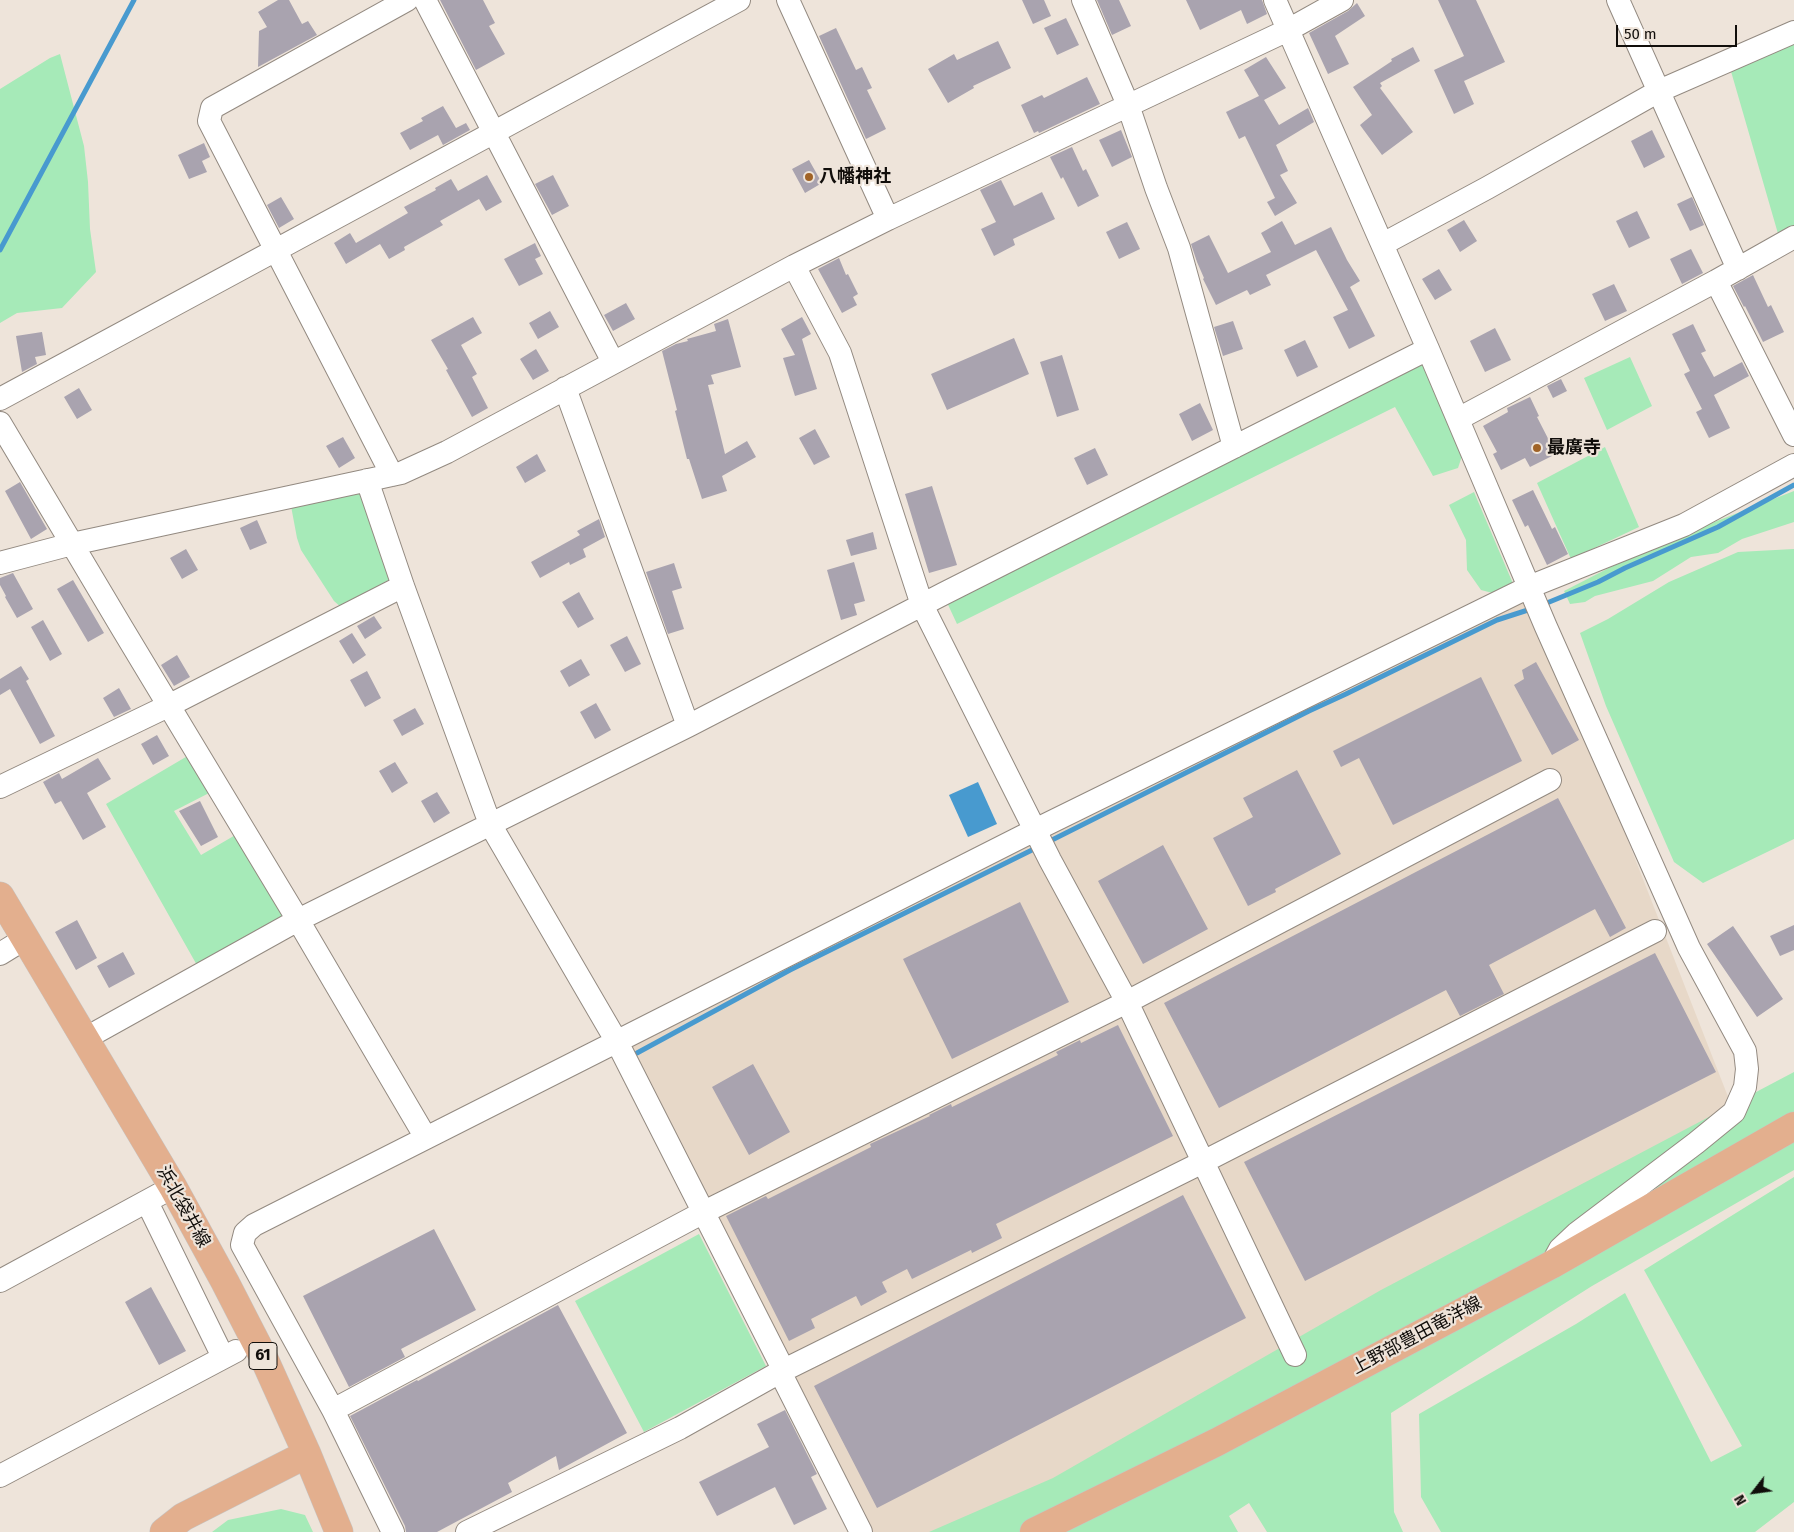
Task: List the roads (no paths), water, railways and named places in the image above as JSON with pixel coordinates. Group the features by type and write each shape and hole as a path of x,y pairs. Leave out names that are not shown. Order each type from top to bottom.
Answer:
{"main road":[{"name":"浜北袋井線","path":"0,896 173,1187 225,1282 262,1354 307,1454 339,1532"},
{"name":"上野部豊田竜洋線","path":"1034,1532 1217,1442 1551,1265 1794,1126"},
{"path":"164,1532 182,1517 307,1454"}],"street":[{"path":"392,475 210,121 212,108 407,0"},
{"path":"425,0 613,362"},
{"path":"0,400 739,0"},
{"path":"788,0 888,219"},
{"path":"1083,0 1128,105 1156,188 1179,248 1234,447"},
{"path":"1275,0 1383,244 1530,591 1689,948 1744,1051 1747,1069 1745,1087 1734,1112 1577,1233 1560,1249 1551,1265"},
{"path":"0,563 72,544 401,473 447,452 794,266 888,219 1288,30 1342,0"},
{"path":"1618,0 1738,269"},
{"path":"1383,244 1659,91 1794,32"},
{"path":"1458,420 1716,282 1794,237"},
{"path":"794,266 840,353 922,605 1050,860 1126,1002 1295,1355"},
{"path":"1716,282 1794,435"},
{"path":"86,1038 298,920 688,726 922,605 1428,349"},
{"path":"565,388 688,726"},
{"path":"0,423 298,920 426,1138"},
{"path":"393,1532 333,1410 279,1331 242,1245 245,1233 254,1225 426,1138 618,1045 1037,833 1530,591 1684,525 1794,465"},
{"path":"367,480 403,586 490,824 618,1045 780,1363 780,1372 861,1532"},
{"path":"0,787 168,706 403,586"},
{"path":"333,1410 702,1212 1126,1002 1550,780"},
{"path":"467,1532 680,1428 780,1372 1203,1162 1654,931"},
{"path":"0,954 26,938"},
{"path":"0,1281 173,1187"},
{"path":"0,1476 229,1354 147,1202"}],"water":[{"path":"978,782 997,824 968,837 949,795"}],"waterway":[{"path":"0,250 134,0"},
{"path":"1542,605 1598,582 1718,527 1794,485"},
{"path":"1046,843 1309,711 1497,620 1531,609"},
{"path":"637,1053 790,970 1036,848"}],"place":[{"name":"八幡神社","path":"809,177"},
{"name":"最廣寺","path":"1537,448"}]}
